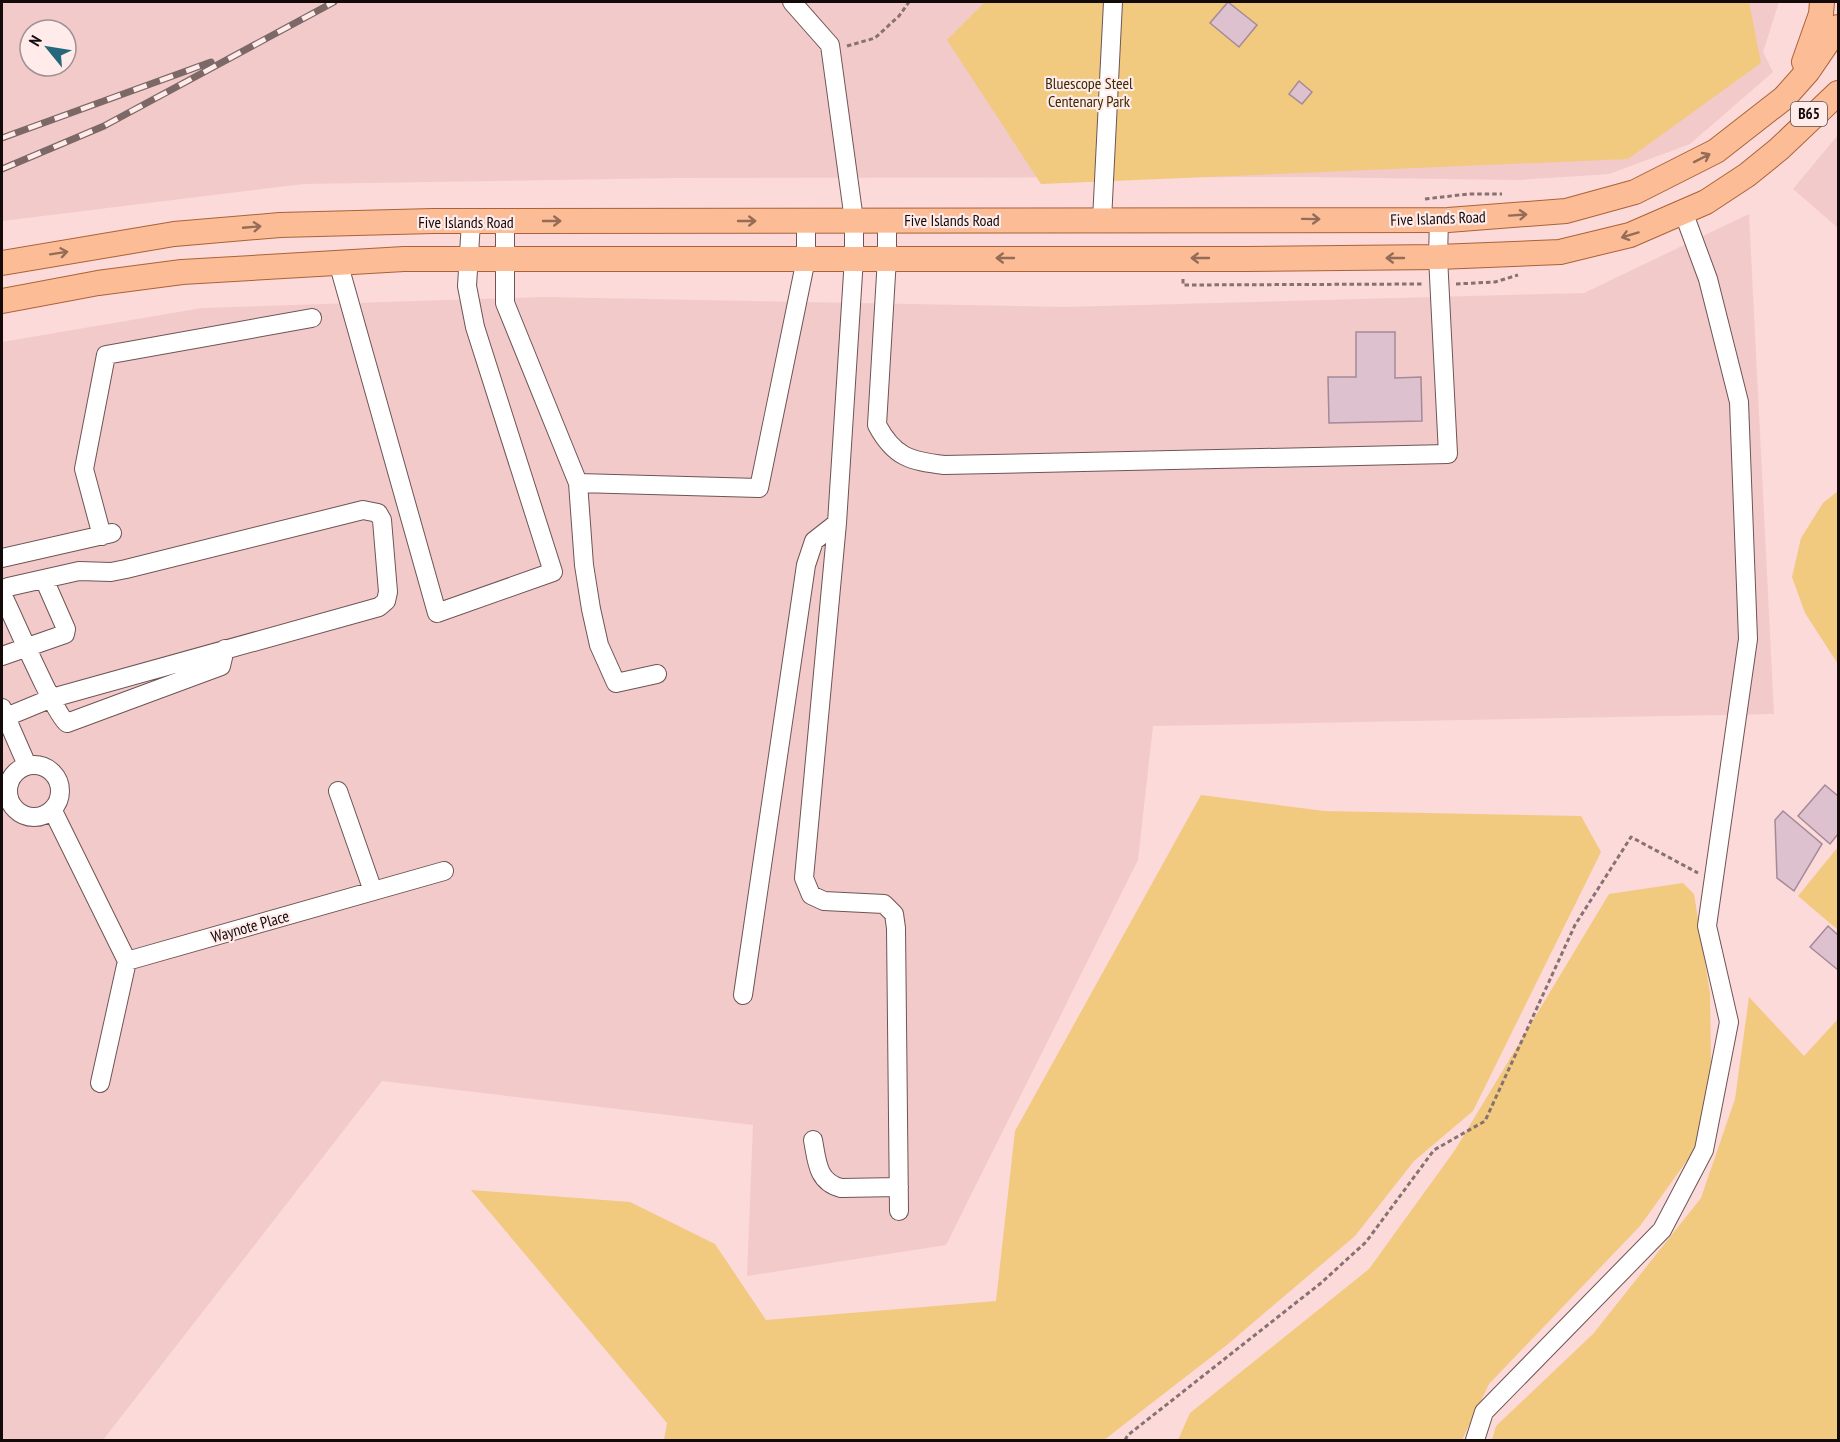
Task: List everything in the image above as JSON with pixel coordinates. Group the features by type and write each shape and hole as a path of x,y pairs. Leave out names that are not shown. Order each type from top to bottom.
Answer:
{"main road":[{"path":"1784,98 1807,56 1821,14 1821,2"},
{"name":"Five Islands Road","path":"2,263 174,234 280,225 505,221 1439,220 1566,211 1635,192 1716,151 1784,98 1808,71 1839,27"},
{"name":"B65","path":"1779,149 1839,78"},
{"path":"2,301 98,283 182,272 338,262 504,259 1438,257 1560,252 1630,235 1684,214 1747,175 1779,149 1839,93"}],"street":[{"path":"792,2 830,45 854,220 854,258 837,523 804,878 811,895 817,898 884,904 894,914 899,1211"},
{"path":"1102,220 1113,2"},
{"path":"1475,1440 1484,1412 1662,1230 1704,1150 1729,1022 1707,926 1748,639 1739,402 1707,279 1684,214"},
{"path":"578,483 759,488 806,259 806,220"},
{"path":"887,220 887,258 877,425 886,442 898,454 917,462 944,465 1448,454 1438,257 1439,220"},
{"path":"505,221 505,303 578,483 584,565 599,645 616,683 657,674"},
{"path":"338,262 437,613 553,572 475,327 467,286 471,222"},
{"path":"2,558 107,534 84,469 106,355 312,318"},
{"path":"27,765 4,712 52,698 225,648 379,608 386,601 388,592 382,520 378,513 363,510 118,570 79,571 8,587 3,593 28,648 52,698 62,720 72,722 221,666 225,648"},
{"path":"743,995 806,565 814,541 837,523"},
{"path":"70,543 79,571"},
{"path":"2,656 65,634 66,629 44,579"},
{"path":"27,765 42,765 57,777 61,794 53,811 42,817 28,817 15,810 8,795 12,775 27,765"},
{"path":"338,791 373,891"},
{"path":"53,811 127,961 100,1083"},
{"name":"Waynote Place","path":"127,961 444,871"},
{"path":"813,1140 819,1172 831,1185 841,1188 899,1187"}],"path":[{"path":"830,45 844,46 875,38 899,16 909,2"},
{"path":"1424,199 1468,194 1511,195"},
{"path":"1125,1440 1128,1435 1321,1283 1366,1242 1434,1150 1485,1121 1575,925 1631,837 1713,881"}],"shaded area":[{"path":"2,2 1779,2 1763,52 1773,72 1690,144 1609,174 1518,180 1308,177 673,178 303,184 2,221"},
{"path":"1838,135 1838,228 1793,189"},
{"path":"1749,214 1774,714 1153,726 1138,860 946,1245 747,1276 753,1125 382,1081 103,1440 2,1440 2,342 202,308 545,297 1065,307 1584,293"}],"green space":[{"name":"Bluescope Steel Centenary Park","path":"985,2 1749,2 1761,63 1628,159 1041,184 947,40"},
{"path":"1838,491 1838,664 1805,613 1792,577 1801,538 1823,503"},
{"path":"1201,795 1324,811 1581,816 1601,852 1473,1111 1414,1161 1355,1236 1228,1344 1104,1440 664,1440 667,1423 471,1190 630,1202 715,1244 766,1320 996,1301 1015,1131"},
{"path":"1838,847 1838,930 1798,896"},
{"path":"1683,883 1694,894 1710,994 1711,1064 1696,1148 1640,1226 1489,1384 1462,1440 1178,1440 1190,1413 1369,1269 1455,1150 1609,894"},
{"path":"1749,997 1804,1056 1838,1019 1838,1440 1492,1440 1496,1426 1593,1334 1701,1198 1735,1099"}],"building":[{"path":"1228,2 1257,25 1239,47 1210,23"},
{"path":"1299,81 1312,92 1302,104 1289,94"},
{"path":"1356,332 1395,332 1395,378 1421,377 1422,421 1329,423 1328,377 1356,377"},
{"path":"1825,785 1838,796 1838,834 1830,844 1798,816"},
{"path":"1783,811 1822,844 1794,891 1777,878 1775,820"},
{"path":"1828,926 1838,935 1838,970 1810,947"}],"railway":[{"path":"2,169 104,126 334,2"},
{"path":"2,138 211,62"}]}
